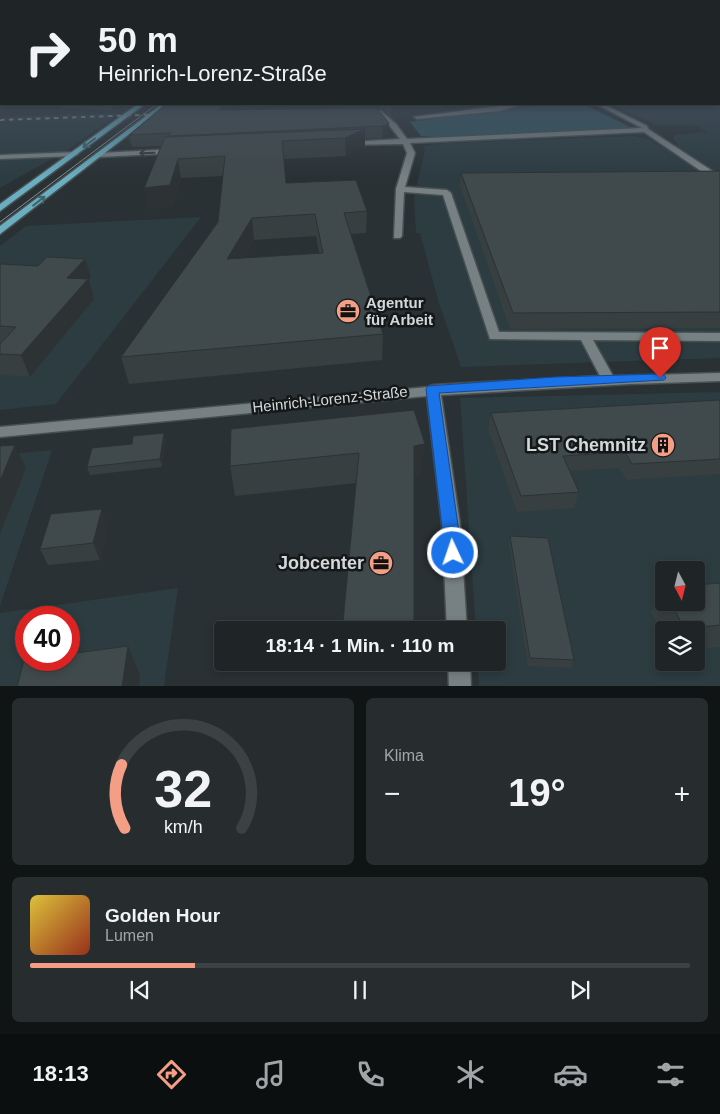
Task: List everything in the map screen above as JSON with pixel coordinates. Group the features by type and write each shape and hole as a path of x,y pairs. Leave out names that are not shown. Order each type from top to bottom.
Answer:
{"main road":[{"path":"0,208 128,114"},
{"path":"0,231 152,114"}],"street":[{"path":"382,114 406,140 411,153 400,189 397,236"},
{"path":"417,117 448,114"},
{"path":"619,114 644,127 645,130 720,180"},
{"path":"342,145 406,140 645,130"},
{"path":"99,155 186,151"},
{"path":"0,158 74,154"},
{"path":"400,189 447,192 494,336 586,338 720,337"},
{"path":"586,338 608,379"},
{"name":"Heinrich-Lorenz-Straße","path":"0,432 433,389 608,379 720,377"},
{"path":"433,389 451,524 456,621"},
{"path":"459,671 460,686"}],"shaded area":[{"path":"119,114 71,148 0,188 0,117"},
{"path":"471,114 603,114 628,126 628,128 435,137 421,136 410,122"},
{"path":"632,114 720,114 720,358 461,367 439,303 420,233 416,233 414,198 425,150 424,146 446,143 634,136 648,139 661,146 679,145 673,139 676,135 708,132 695,125 655,125"},
{"path":"201,217 56,404 0,410 0,246 26,226"},
{"path":"720,392 720,686 479,686 478,671 506,671 506,621 475,621 460,398"},
{"path":"52,450 0,606 0,455"},
{"path":"178,588 164,686 0,686 0,613 15,611 15,671 80,671 80,606 50,606"}],"building":[{"path":"154,114 382,114 389,123 383,126 170,136 170,133 129,135"},
{"path":"365,129 345,138 282,141 286,183 356,180 367,211 344,213 383,334 121,357 218,222 225,156 178,159 170,185 144,188 165,137","holes":["315,214 323,253 227,259 252,218"]},
{"path":"720,171 720,312 513,313 461,173"},
{"path":"47,257 85,259 67,278 88,279 21,355 0,354 0,344 16,327 0,326 0,264 38,266"},
{"path":"720,400 720,459 632,464 625,452 563,456 579,492 521,496 491,413"},
{"name":"Jobcenter","path":"414,410 425,444 414,446 414,621 343,621 359,453 230,466 231,429"},
{"path":"164,433 160,459 87,467 92,448 132,444 133,436"},
{"path":"15,445 0,481 0,446"},
{"path":"102,509 93,543 40,549 51,514"},
{"path":"510,536 548,538 574,660 530,658"},
{"path":"720,583 720,625 705,627 705,621 681,621 675,611 705,611 705,584"},
{"path":"128,646 122,686 17,686 21,671 80,671 80,653"}],"tram line":[{"path":"0,222 144,114"}],"railway":[{"path":"0,120 167,114"}],"place":[{"name":"Agentur für Arbeit","path":"348,311"},
{"name":"LST Chemnitz","path":"663,445"},
{"name":"Jobcenter","path":"381,563"}],"route":[{"path":"453,553 451,524 433,389 555,381 660,378"}]}
